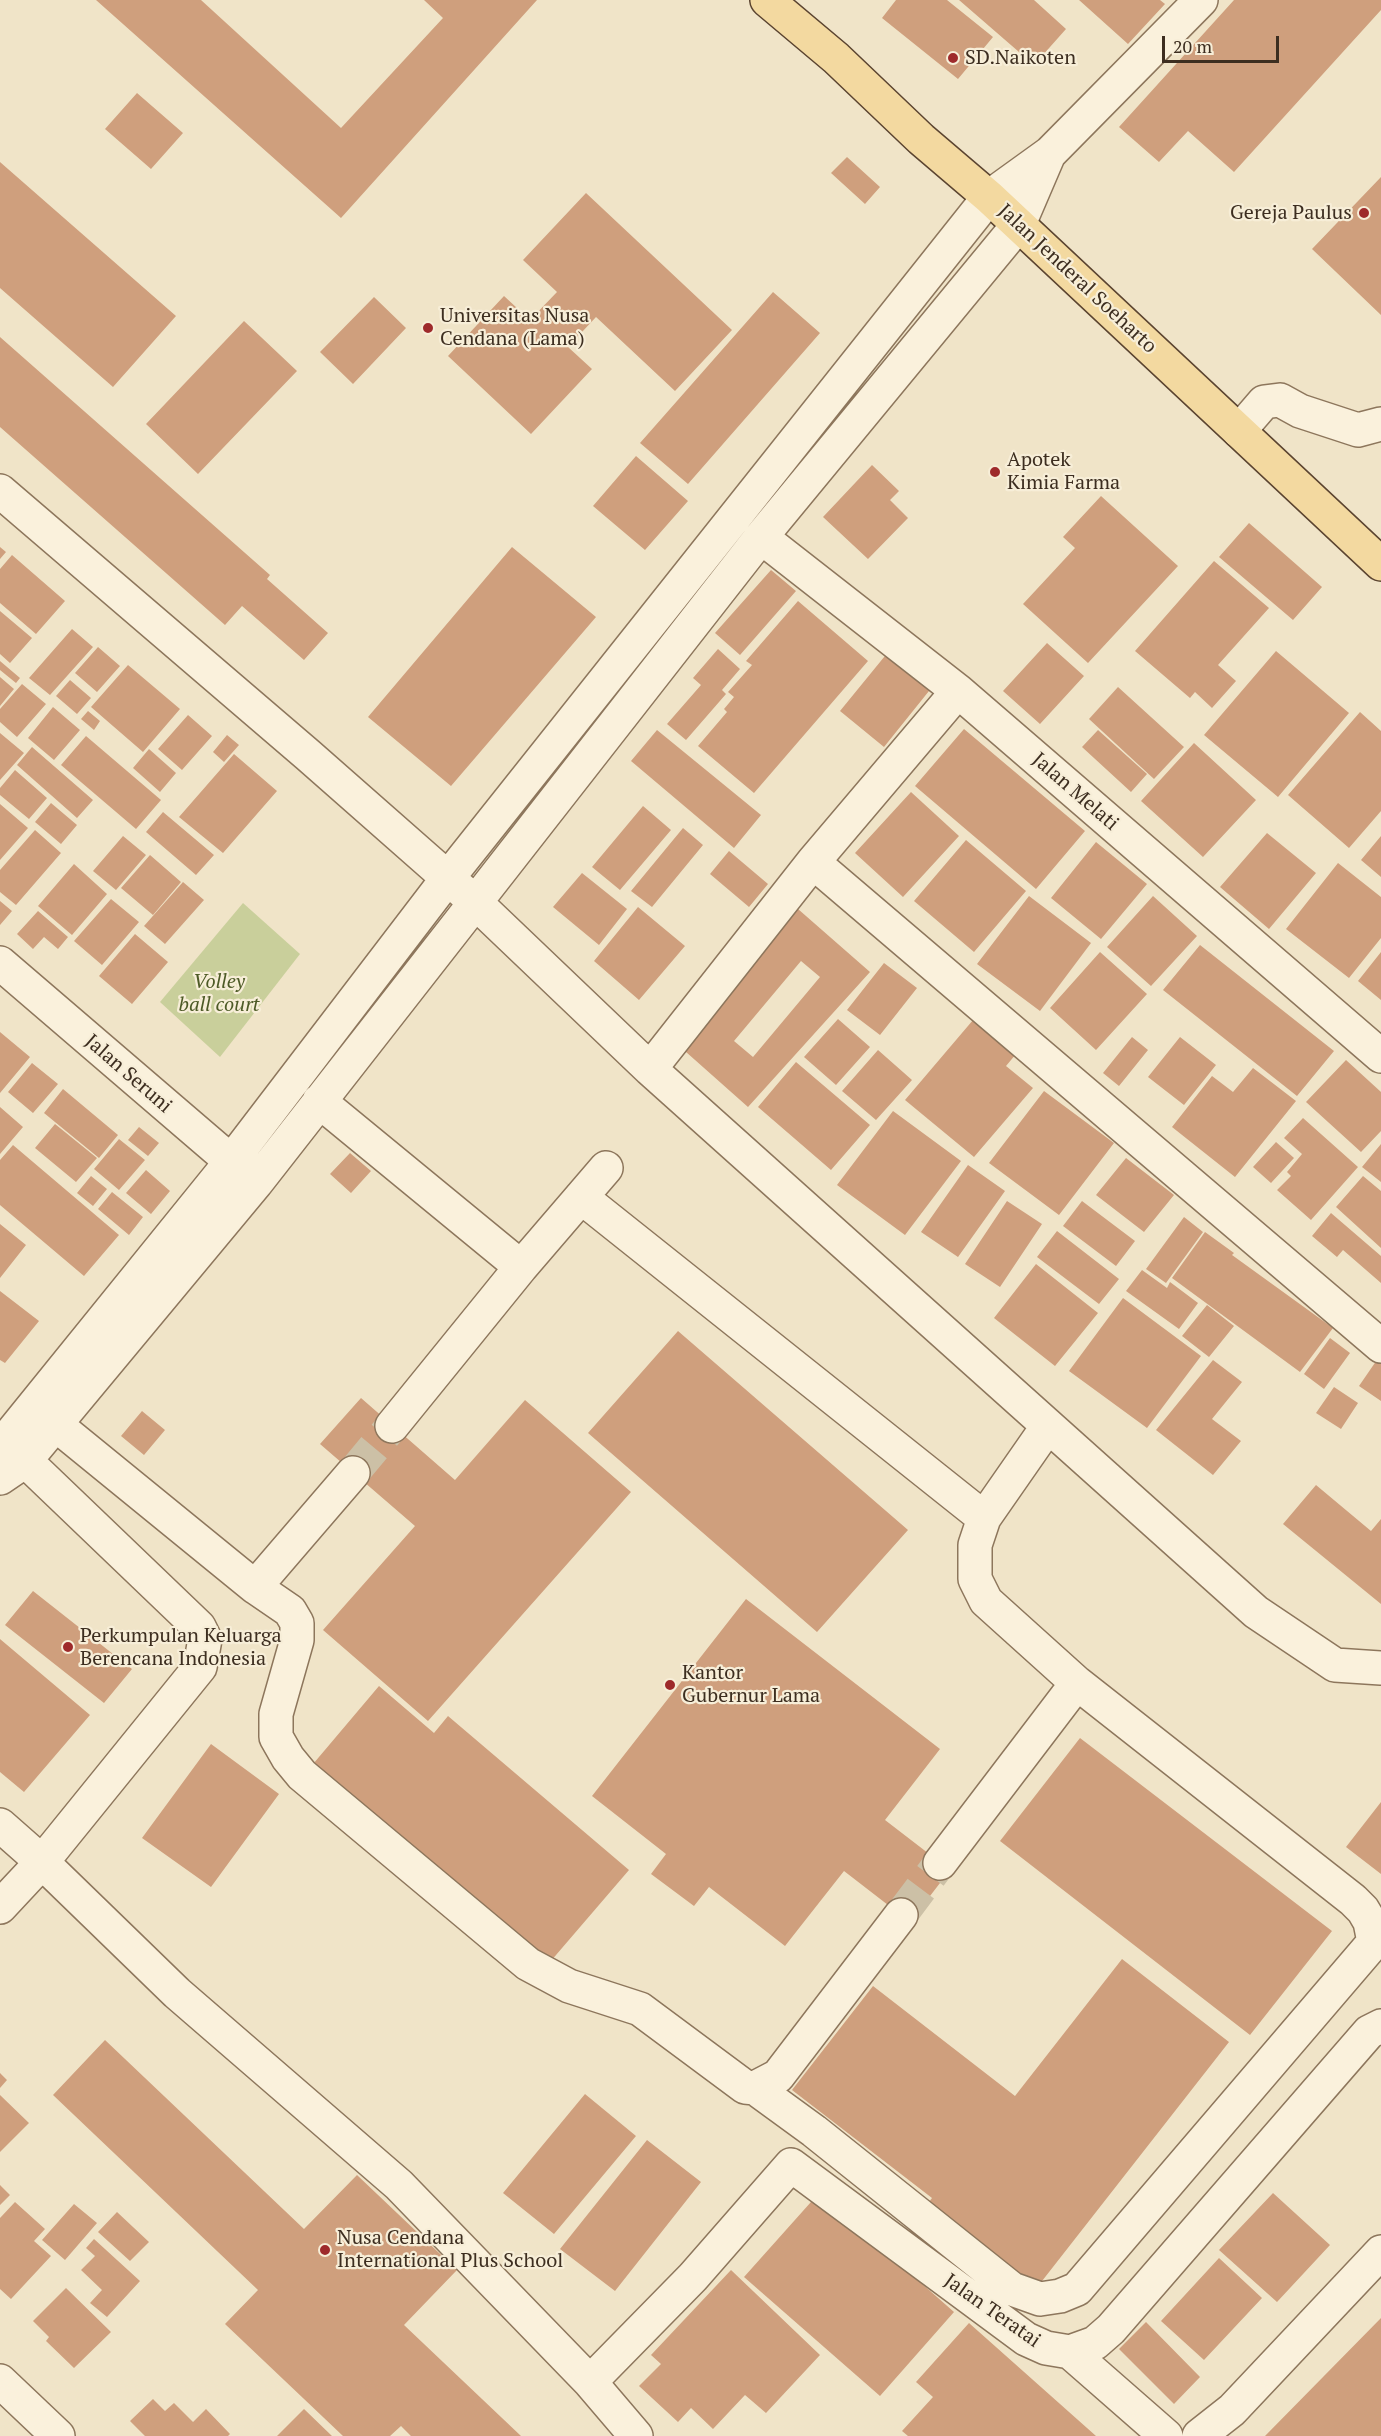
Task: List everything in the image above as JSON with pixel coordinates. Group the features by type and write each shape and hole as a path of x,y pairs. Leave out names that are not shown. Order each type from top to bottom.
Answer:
{"main road":[{"name":"Jalan Jenderal Soeharto","path":"767,0 836,58 921,139 989,196 1381,564"}],"street":[{"path":"7,1458 447,879 989,196 1050,153 1201,0"},
{"path":"7,1458 55,1424 256,1183 761,537 1019,224 1050,153"},
{"path":"1239,431 1264,402 1280,400 1300,411 1358,430 1381,424"},
{"path":"0,491 308,755 475,902 650,1070 1256,1612 1335,1665 1381,1668"},
{"name":"Jalan Melati","path":"761,537 958,691 1381,1056"},
{"path":"650,1070 813,862 958,691"},
{"path":"813,862 1381,1346"},
{"name":"Jalan Seruni","path":"0,963 256,1183"},
{"path":"319,1101 521,1267"},
{"path":"392,1426 521,1267 606,1168"},
{"path":"581,1197 984,1518"},
{"path":"55,1424 255,1587 290,1611 297,1623 297,1640 276,1714 276,1737 288,1758 302,1774 528,1964 569,1986 640,2009 736,2081 756,2088 814,2131 1012,2289 1040,2299 1060,2296 1077,2289 1374,1942 1370,1922 1364,1910 1353,1900 1077,1683 986,1601 975,1579 975,1545 984,1518 1048,1426"},
{"path":"0,1907 42,1862 200,1667 205,1640 199,1627 7,1458"},
{"path":"255,1587 353,1473"},
{"path":"940,1863 1077,1683"},
{"path":"0,1825 42,1862 177,1993 399,2185 590,2382 636,2436"},
{"path":"756,2088 778,2076 901,1915"},
{"path":"1166,2436 1070,2352 1095,2343 1111,2329 1369,2032 1381,2026"},
{"path":"590,2382 693,2277 791,2165 814,2131"},
{"name":"Jalan Teratai","path":"791,2165 1026,2339 1046,2348 1070,2352"},
{"path":"1199,2436 1232,2410 1381,2252"},
{"path":"0,2381 58,2436"}],"green space":[{"name":"Volley ball court","path":"243,903 300,954 220,1057 160,1002"}],"building":[{"path":"96,0 201,0 341,128 443,18 424,0 537,0 341,218"},
{"name":"SD.Naikoten","path":"896,0 947,0 993,37 958,79 882,18"},
{"name":"SD.Naikoten","path":"959,0 1034,0 1066,29 1034,65"},
{"name":"SD.Naikoten","path":"1079,0 1160,0 1165,4 1128,44"},
{"path":"1234,0 1381,0 1381,10 1234,172 1188,131 1159,162 1119,127"},
{"path":"137,93 183,133 151,169 105,129"},
{"path":"847,157 880,187 865,204 831,173"},
{"path":"0,162 176,316 113,387 0,288"},
{"name":"Gereja Paulus","path":"1381,177 1381,315 1312,249"},
{"path":"586,193 732,330 675,391 596,317 568,347 592,369 531,434 448,356 504,296 530,320 557,292 523,260"},
{"path":"773,292 820,333 688,484 640,443"},
{"path":"374,297 406,328 353,384 320,352"},
{"path":"244,321 297,371 198,474 146,424"},
{"path":"0,337 270,575 267,579 328,633 304,660 242,606 225,625 0,427"},
{"path":"636,456 688,501 645,550 593,506"},
{"path":"872,465 899,491 890,500 908,518 868,559 823,517"},
{"path":"1101,496 1178,566 1088,663 1023,604 1075,548 1063,537"},
{"path":"1249,523 1322,587 1293,620 1219,557"},
{"path":"0,547 6,552 0,559"},
{"path":"512,547 596,617 451,786 368,717"},
{"path":"12,555 65,601 36,634 0,603 0,569"},
{"path":"1214,561 1269,608 1218,665 1236,681 1212,708 1195,692 1190,698 1135,651"},
{"path":"771,570 796,591 740,655 715,633"},
{"path":"798,601 868,661 754,793 698,746 727,712 724,709 734,697 728,692 752,665 746,661"},
{"path":"0,611 32,638 10,663 0,654"},
{"path":"72,629 93,647 50,695 29,678"},
{"path":"1047,643 1084,676 1040,724 1003,691"},
{"path":"98,647 120,666 97,692 75,673"},
{"path":"718,649 740,669 722,690 726,694 686,740 667,724 701,685 693,678"},
{"path":"889,651 933,686 884,747 840,711"},
{"path":"1276,651 1349,713 1278,797 1204,735"},
{"path":"0,661 20,678 16,683 0,670"},
{"path":"128,665 180,709 143,752 91,707"},
{"path":"0,677 14,689 0,706"},
{"path":"70,680 91,698 77,714 56,696"},
{"path":"22,684 46,704 17,737 0,722 0,709"},
{"path":"1118,687 1184,747 1154,779 1089,719"},
{"path":"53,707 80,730 54,760 28,738"},
{"path":"88,711 100,721 94,730 81,719"},
{"path":"1360,712 1381,731 1381,811 1349,848 1288,795"},
{"path":"188,715 212,736 182,770 158,749"},
{"path":"964,729 1085,831 1036,889 915,786"},
{"path":"657,730 761,815 734,848 631,761"},
{"path":"1098,730 1147,774 1131,792 1082,747"},
{"path":"0,733 24,753 0,780"},
{"path":"227,735 239,745 224,762 213,752"},
{"path":"86,736 161,800 136,829 61,765"},
{"path":"1194,743 1256,800 1203,857 1141,801"},
{"path":"32,747 93,800 77,818 17,765"},
{"path":"149,749 176,773 160,792 133,768"},
{"path":"234,754 277,791 223,853 179,817"},
{"path":"15,770 47,798 29,819 0,795 0,788"},
{"path":"911,792 959,836 903,897 855,853"},
{"path":"51,803 77,825 61,844 35,822"},
{"path":"0,804 28,828 0,860"},
{"path":"643,806 671,830 620,890 592,867"},
{"path":"163,812 214,855 196,875 146,832"},
{"path":"683,828 703,845 652,907 631,891"},
{"path":"35,830 61,853 16,905 0,892 0,870"},
{"path":"1267,833 1316,873 1269,929 1220,887"},
{"path":"123,836 146,855 116,890 93,871"},
{"path":"1381,836 1381,877 1361,860"},
{"path":"966,840 1026,891 974,952 914,901"},
{"path":"1096,842 1147,884 1101,939 1051,898"},
{"path":"729,851 768,884 749,907 710,874"},
{"path":"150,855 181,882 153,915 121,888"},
{"path":"1338,863 1381,897 1381,938 1349,978 1286,929"},
{"path":"74,864 107,894 72,935 38,906"},
{"path":"582,873 627,909 599,945 553,907"},
{"path":"183,882 204,900 165,944 144,926"},
{"path":"1029,896 1091,943 1040,1011 977,964"},
{"path":"1153,896 1197,936 1151,986 1107,947"},
{"path":"111,899 139,922 102,965 74,941"},
{"path":"0,901 12,911 0,925"},
{"path":"638,907 685,946 639,1000 594,961"},
{"path":"798,909 870,972 748,1107 677,1044","holes":["801,961 820,977 753,1057 734,1041"]},
{"path":"38,911 68,937 58,949 44,937 33,949 17,934"},
{"path":"135,934 168,962 132,1004 99,976"},
{"path":"1200,945 1334,1051 1297,1096 1163,990"},
{"path":"1100,952 1147,994 1096,1050 1050,1008"},
{"path":"1381,952 1381,1000 1358,981"},
{"path":"884,963 917,988 880,1035 847,1010"},
{"path":"979,1013 1021,1048 1006,1066 1033,1088 974,1157 905,1100"},
{"path":"838,1019 870,1047 836,1085 804,1057"},
{"path":"0,1032 30,1057 0,1093"},
{"path":"1132,1037 1148,1050 1119,1086 1103,1073"},
{"path":"1180,1037 1216,1065 1184,1105 1148,1077"},
{"path":"878,1050 912,1080 876,1120 842,1091"},
{"path":"1346,1060 1381,1092 1381,1131 1361,1152 1306,1102"},
{"path":"796,1062 870,1125 831,1170 758,1107"},
{"path":"32,1063 58,1084 33,1113 8,1092"},
{"path":"1253,1068 1296,1101 1235,1177 1172,1127 1212,1076 1233,1092"},
{"path":"63,1089 118,1135 99,1158 44,1113"},
{"path":"1044,1091 1114,1143 1059,1215 989,1163"},
{"path":"0,1107 23,1127 0,1154"},
{"path":"893,1111 961,1161 905,1235 837,1185"},
{"path":"1303,1118 1358,1167 1311,1220 1277,1190 1291,1176 1287,1172 1302,1154 1284,1138"},
{"path":"55,1124 97,1158 76,1182 35,1148"},
{"path":"139,1127 159,1143 148,1156 128,1140"},
{"path":"119,1139 145,1160 119,1190 94,1169"},
{"path":"1276,1142 1294,1158 1271,1183 1253,1167"},
{"path":"1381,1144 1381,1182 1362,1167"},
{"path":"13,1145 119,1235 84,1276 0,1205 0,1160"},
{"path":"350,1153 371,1171 351,1193 330,1174"},
{"path":"1126,1158 1174,1195 1144,1232 1096,1195"},
{"path":"968,1165 1005,1191 958,1257 921,1232"},
{"path":"146,1170 170,1191 151,1214 126,1193"},
{"path":"91,1176 107,1189 93,1206 77,1193"},
{"path":"1363,1176 1381,1191 1381,1248 1336,1207"},
{"path":"112,1192 143,1217 129,1235 98,1209"},
{"path":"1007,1201 1042,1224 1000,1287 965,1264"},
{"path":"1082,1201 1135,1241 1116,1266 1063,1226"},
{"path":"1331,1213 1381,1256 1381,1283 1343,1250 1337,1257 1312,1236"},
{"path":"1184,1217 1203,1232 1166,1283 1146,1269"},
{"path":"0,1224 26,1245 0,1278"},
{"path":"1057,1231 1119,1279 1099,1304 1037,1257"},
{"path":"1205,1232 1234,1253 1232,1255 1333,1328 1300,1372 1172,1278"},
{"path":"1036,1264 1098,1313 1055,1366 994,1318"},
{"path":"1142,1270 1167,1288 1170,1282 1198,1303 1179,1329 1126,1291"},
{"path":"0,1291 39,1321 5,1363 0,1360"},
{"path":"1123,1298 1201,1356 1147,1428 1069,1371"},
{"path":"1207,1305 1234,1326 1209,1357 1182,1336"},
{"path":"678,1331 908,1530 817,1632 588,1433"},
{"path":"1330,1338 1350,1353 1324,1389 1304,1374"},
{"path":"1381,1354 1381,1401 1359,1386"},
{"path":"1213,1360 1242,1382 1212,1419 1241,1441 1213,1475 1156,1430"},
{"path":"1334,1387 1358,1403 1341,1429 1316,1413"},
{"path":"361,1398 455,1480 525,1400 631,1492 428,1721 323,1630 415,1526 320,1444"},
{"path":"142,1411 165,1430 144,1455 121,1436"},
{"path":"1316,1485 1371,1531 1381,1519 1381,1604 1283,1524"},
{"name":"Perkumpulan Keluarga Berencana Indonesia","path":"33,1591 132,1669 104,1703 5,1625"},
{"path":"746,1599 940,1749 885,1820 950,1870 910,1922 844,1871 785,1946 709,1887 694,1906 651,1874 666,1854 592,1796"},
{"path":"0,1639 90,1715 24,1792 0,1772"},
{"path":"379,1686 434,1733 448,1716 629,1870 544,1969 308,1770"},
{"path":"1080,1738 1332,1931 1250,2035 1000,1841"},
{"path":"211,1744 279,1794 211,1887 142,1838"},
{"path":"1381,1802 1381,1874 1346,1847"},
{"path":"1122,1959 1229,2042 1035,2290 926,2206 932,2198 792,2090 873,1986 1015,2096"},
{"name":"Nusa Cendana International Plus School","path":"105,2040 304,2229 357,2175 457,2270 404,2325 521,2436 411,2436 401,2426 390,2436 343,2436 225,2324 258,2290 53,2095"},
{"path":"0,2073 7,2080 0,2088"},
{"path":"585,2094 636,2136 554,2234 503,2193"},
{"path":"0,2095 29,2123 0,2152"},
{"path":"647,2140 701,2182 615,2291 560,2249"},
{"path":"0,2185 10,2195 0,2205"},
{"path":"819,2193 954,2312 880,2396 744,2277"},
{"path":"1273,2193 1330,2245 1277,2302 1219,2250"},
{"path":"15,2202 45,2229 34,2241 51,2256 11,2299 0,2289 0,2218"},
{"path":"74,2204 97,2223 65,2260 42,2240"},
{"path":"117,2212 149,2242 130,2261 98,2232"},
{"path":"94,2239 140,2281 107,2317 90,2303 102,2290 81,2270 95,2256 86,2248"},
{"path":"1219,2258 1262,2298 1204,2360 1161,2321"},
{"path":"731,2270 820,2355 766,2413 745,2395 713,2429 691,2408 678,2422 639,2386 661,2364 651,2355"},
{"path":"66,2288 111,2332 74,2368 46,2341 49,2337 33,2321"},
{"path":"1381,2318 1381,2436 1265,2436"},
{"path":"1146,2322 1200,2377 1174,2404 1119,2349"},
{"path":"969,2323 1096,2436 908,2436 902,2431 933,2397 916,2382"},
{"path":"153,2399 165,2411 174,2403 193,2422 206,2409 230,2434 228,2436 145,2436 130,2421"},
{"path":"304,2409 332,2436 277,2436"}],"tunnel":[{"path":"353,1473 392,1426"},
{"path":"901,1915 940,1863"}],"place":[{"name":"SD.Naikoten","path":"953,58"},
{"name":"Gereja Paulus","path":"1364,213"},
{"name":"Universitas Nusa Cendana (Lama)","path":"428,328"},
{"name":"Apotek Kimia Farma","path":"995,472"},
{"name":"Perkumpulan Keluarga Berencana Indonesia","path":"68,1647"},
{"name":"Kantor Gubernur Lama","path":"670,1685"},
{"name":"Nusa Cendana International Plus School","path":"325,2250"}]}
